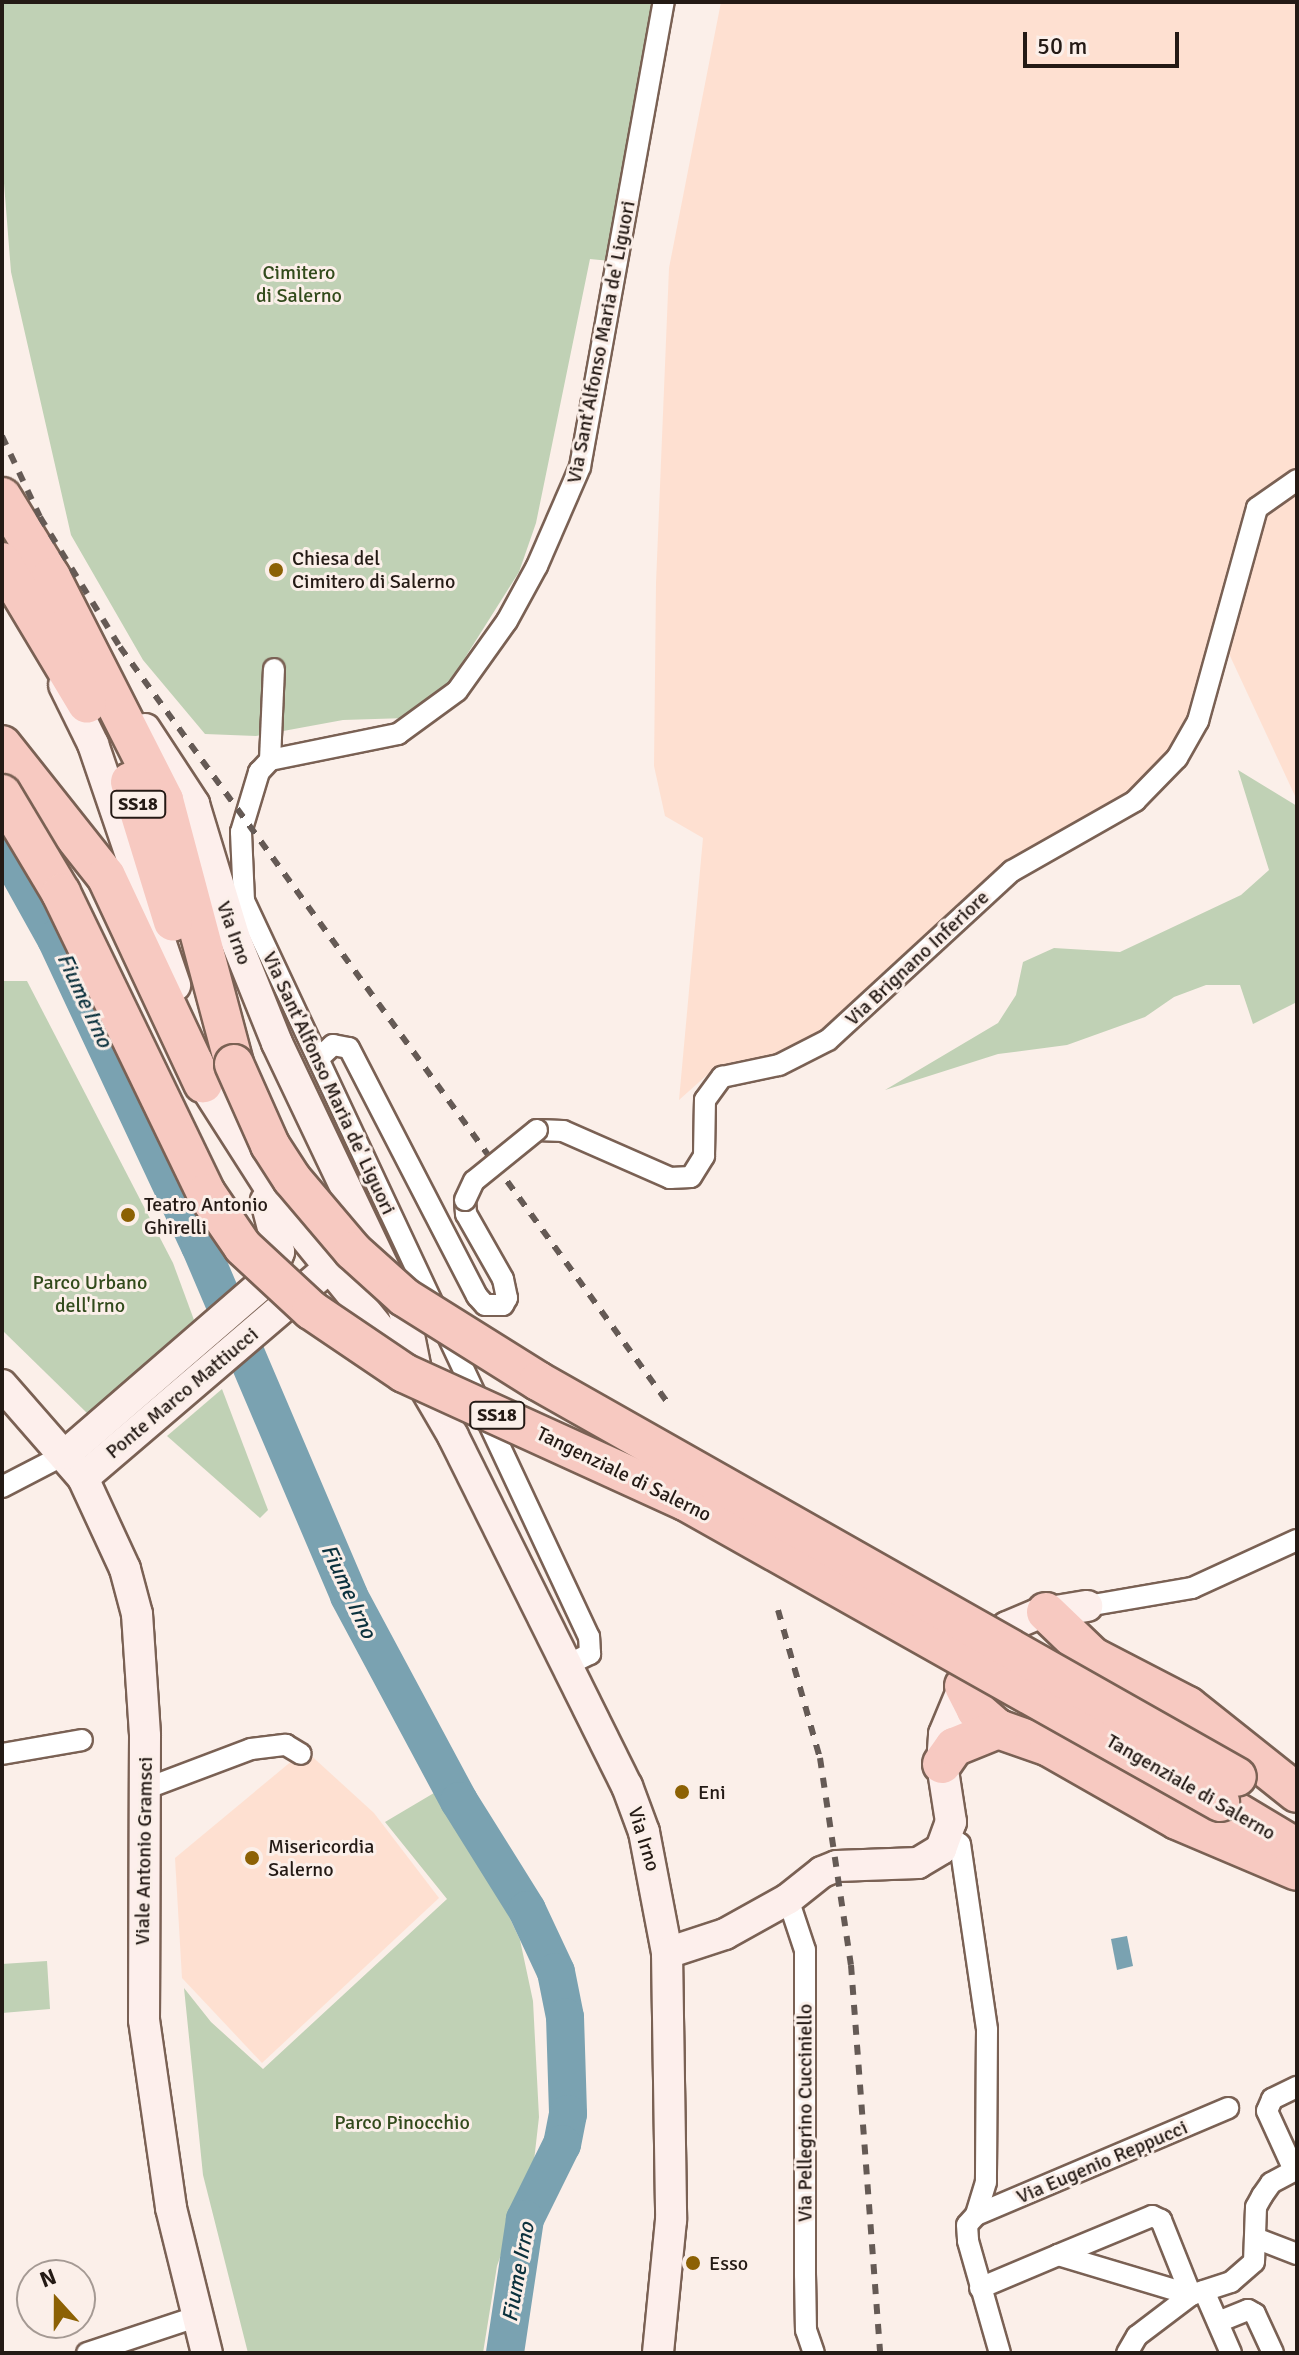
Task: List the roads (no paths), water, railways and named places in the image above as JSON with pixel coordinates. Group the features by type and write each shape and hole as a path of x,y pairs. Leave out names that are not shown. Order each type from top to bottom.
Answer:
{"highway":[{"path":"2,498 71,617 156,782 174,832 218,1074"},
{"name":"SS18","path":"2,562 123,767 175,928 206,990 218,1074"},
{"path":"2,745 106,876 218,1074"},
{"name":"Tangenziale di Salerno","path":"2,794 61,893 206,1193 243,1247 311,1310 404,1373 685,1501 1229,1790 1297,1812"},
{"name":"Tangenziale di Salerno","path":"218,1074 292,1179 353,1251 404,1297 538,1381 1229,1790 1297,1848"},
{"path":"1081,1648 1087,1606"},
{"path":"1046,1612 1081,1648 1122,1676 1188,1706 1297,1793"},
{"path":"964,1686 976,1710 998,1729 1049,1747 1177,1820 1297,1871"},
{"path":"942,1764 954,1747 998,1729"}],"main road":[{"name":"Via Irno","path":"2,516 194,804 224,910 309,1109 404,1310 418,1376"},
{"name":"Via Irno","path":"2,580 93,744 177,990 218,1074 243,1143 288,1216 356,1295 418,1376 453,1436 644,1832 667,1953 671,2220 658,2353"},
{"path":"243,1143 267,1157 287,1151 306,1129 309,1109"},
{"name":"Ponte Marco Mattiucci","path":"74,1466 97,1427 261,1286 275,1268 279,1245 243,1143"},
{"name":"Ponte Marco Mattiucci","path":"74,1466 113,1453 330,1268 352,1244 355,1204"},
{"path":"292,1299 356,1295"},
{"name":"Viale Antonio Gramsci","path":"2,1385 74,1466 125,1569 137,1614 145,1789 144,2020 171,2208 207,2353"},
{"path":"667,1953 725,1934 788,1899 818,1873 837,1866 918,1863 941,1849 951,1822 942,1764 944,1734 964,1686 1007,1627 1046,1612 1087,1606"}],"street":[{"name":"Via Sant'Alfonso Maria de' Liguori","path":"565,1666 590,1654 589,1637 244,901 241,832 259,772 270,760 413,727 457,691 507,621 537,566 580,467 664,2"},
{"name":"Via Brignano Inferiore","path":"319,1058 333,1045 349,1048 477,1296 485,1305 503,1305 507,1298 503,1279 466,1214 465,1200 474,1181 537,1130 563,1131 670,1178 691,1177 704,1156 705,1100 722,1077 779,1065 828,1040 1012,871 1135,801 1177,758 1198,721 1257,508 1297,480"},
{"path":"270,760 274,669"},
{"path":"2,1487 74,1466"},
{"path":"1087,1606 1192,1588 1297,1540"},
{"path":"2,1754 82,1740"},
{"path":"145,1789 251,1749 286,1745 301,1754"},
{"path":"948,1836 960,1844 987,2030 989,2139 986,2182 976,2215 967,2225 980,2288 1000,2353"},
{"name":"Via Pellegrino Cucciniello","path":"788,1899 805,1950 806,2330 799,2353"},
{"path":"1127,2353 1137,2336 1198,2293 1243,2274 1254,2262 1258,2239 1256,2207 1271,2183 1296,2169 1267,2111 1272,2099 1297,2087"},
{"name":"Via Eugenio Reppucci","path":"976,2215 1228,2108"},
{"path":"980,2288 1152,2216 1161,2220 1198,2293 1218,2322 1231,2353"},
{"path":"1258,2239 1297,2254"},
{"path":"1058,2255 1198,2293"},
{"path":"1218,2322 1248,2310 1255,2314 1273,2353"},
{"path":"87,2353 196,2317"},
{"name":"Via Pellegrino Cucciniello","path":"806,2330 814,2353"}],"water":[{"path":"1127,1936 1133,1966 1117,1970 1111,1939"}],"waterway":[{"name":"Fiume Irno","path":"2,842 56,939 200,1246 349,1596 459,1801 527,1910 556,1972 565,2017 568,2114 562,2144 525,2219 505,2353"}],"railway":[{"path":"2,436 40,517 120,647 670,1406"},
{"path":"778,1610 820,1758 851,1965 880,2353"}],"place":[{"name":"Chiesa del Cimitero di Salerno","path":"276,570"},
{"name":"Teatro Antonio Ghirelli","path":"128,1215"},
{"name":"Eni","path":"682,1792"},
{"name":"Misericordia Salerno","path":"252,1858"},
{"name":"Esso","path":"693,2263"}],"park label":[{"name":"Cimitero di Salerno","path":"299,284"},
{"name":"Parco Urbano dell'Irno","path":"90,1294"},
{"name":"Parco Pinocchio","path":"402,2122"}]}
